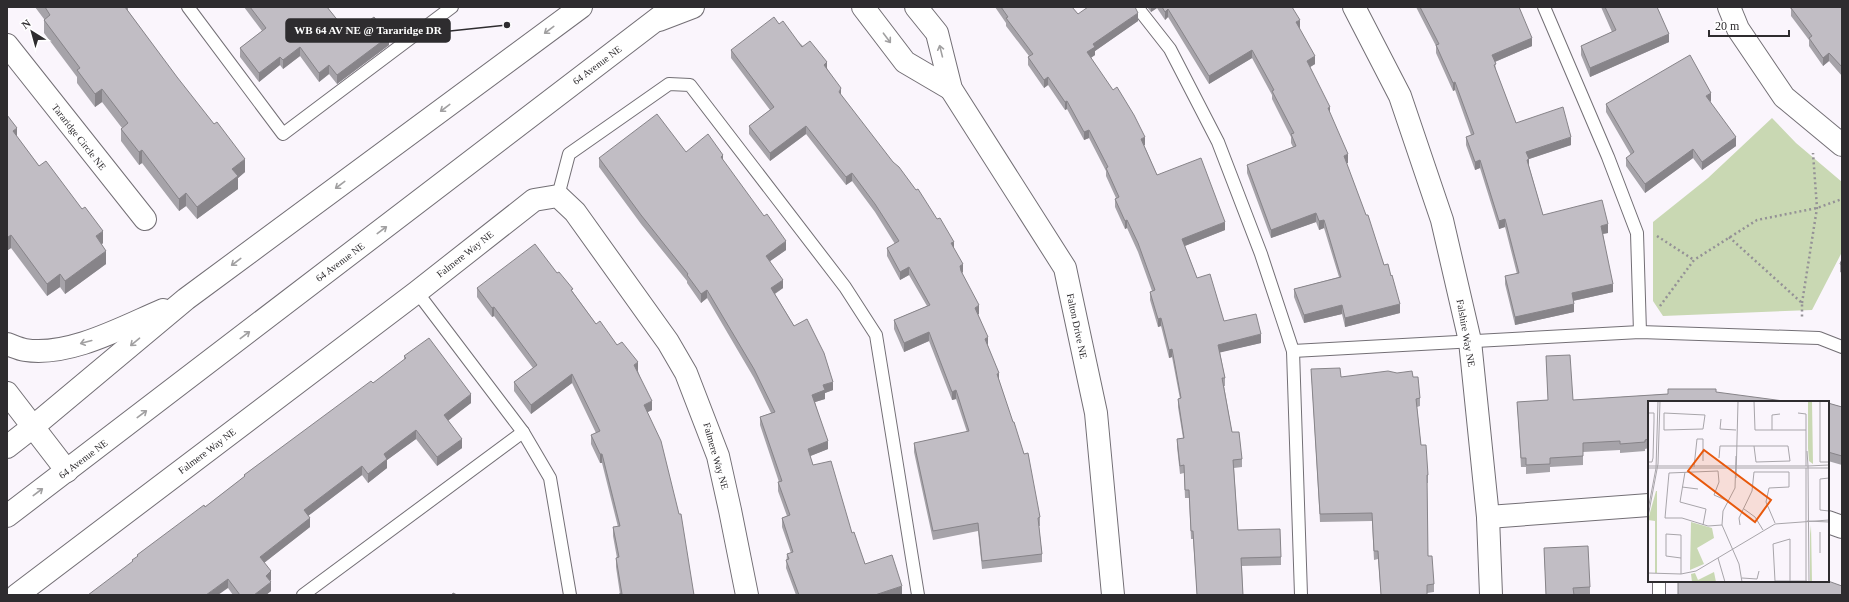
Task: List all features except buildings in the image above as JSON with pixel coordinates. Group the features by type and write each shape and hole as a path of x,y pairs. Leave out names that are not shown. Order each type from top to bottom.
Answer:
{"street":[{"path":"7,447 186,300 580,7"},
{"name":"64 Avenue NE","path":"7,516 672,7"},
{"path":"652,22 694,7"},
{"name":"Falton Drive NE","path":"863,7 905,62 951,89"},
{"name":"Falton Drive NE","path":"916,7 936,33 951,89 1064,268 1096,413 1108,594"},
{"name":"Falshire Way NE","path":"1354,7 1400,96 1442,220 1470,341 1488,517 1491,595"},
{"path":"1729,7 1738,29 1784,96 1835,140"},
{"name":"Tararidge Circle NE","path":"9,52 144,219"},
{"name":"Falmere Way NE","path":"17,595 417,292 534,200 558,196 575,212 668,342 686,373 718,456 747,595"},
{"path":"7,344 24,350 44,351 89,342 186,300"},
{"path":"7,393 34,426 67,471"},
{"path":"1488,517 1648,505"},
{"path":"1829,522 1842,527"}],"lane":[{"path":"188,7 283,134 452,7"},
{"path":"1137,7 1170,49 1218,142 1260,254 1293,351 1301,595"},
{"path":"1544,7 1608,157 1637,233 1640,332"},
{"path":"558,196 569,154 669,84 690,86 845,287 876,335 918,595"},
{"path":"417,292 523,432 550,478 570,595"},
{"path":"1293,351 1640,332 1819,338 1842,347"},
{"path":"303,595 523,432"},
{"path":"1659,582 1659,595"}],"path":[{"path":"1802,337 1802,302 1817,208 1813,151 1835,140"},
{"path":"1639,317 1656,312 1694,260 1757,220 1817,208 1842,199"},
{"path":"1637,233 1653,234 1694,260"},
{"path":"1729,237 1802,302"}],"green space":[{"path":"1772,118 1796,143 1842,182 1842,252 1812,310 1663,316 1653,301 1653,222 1708,178"}],"place":[{"name":"WB 64 AV NE @ Tararidge DR","path":"507,25"}]}
